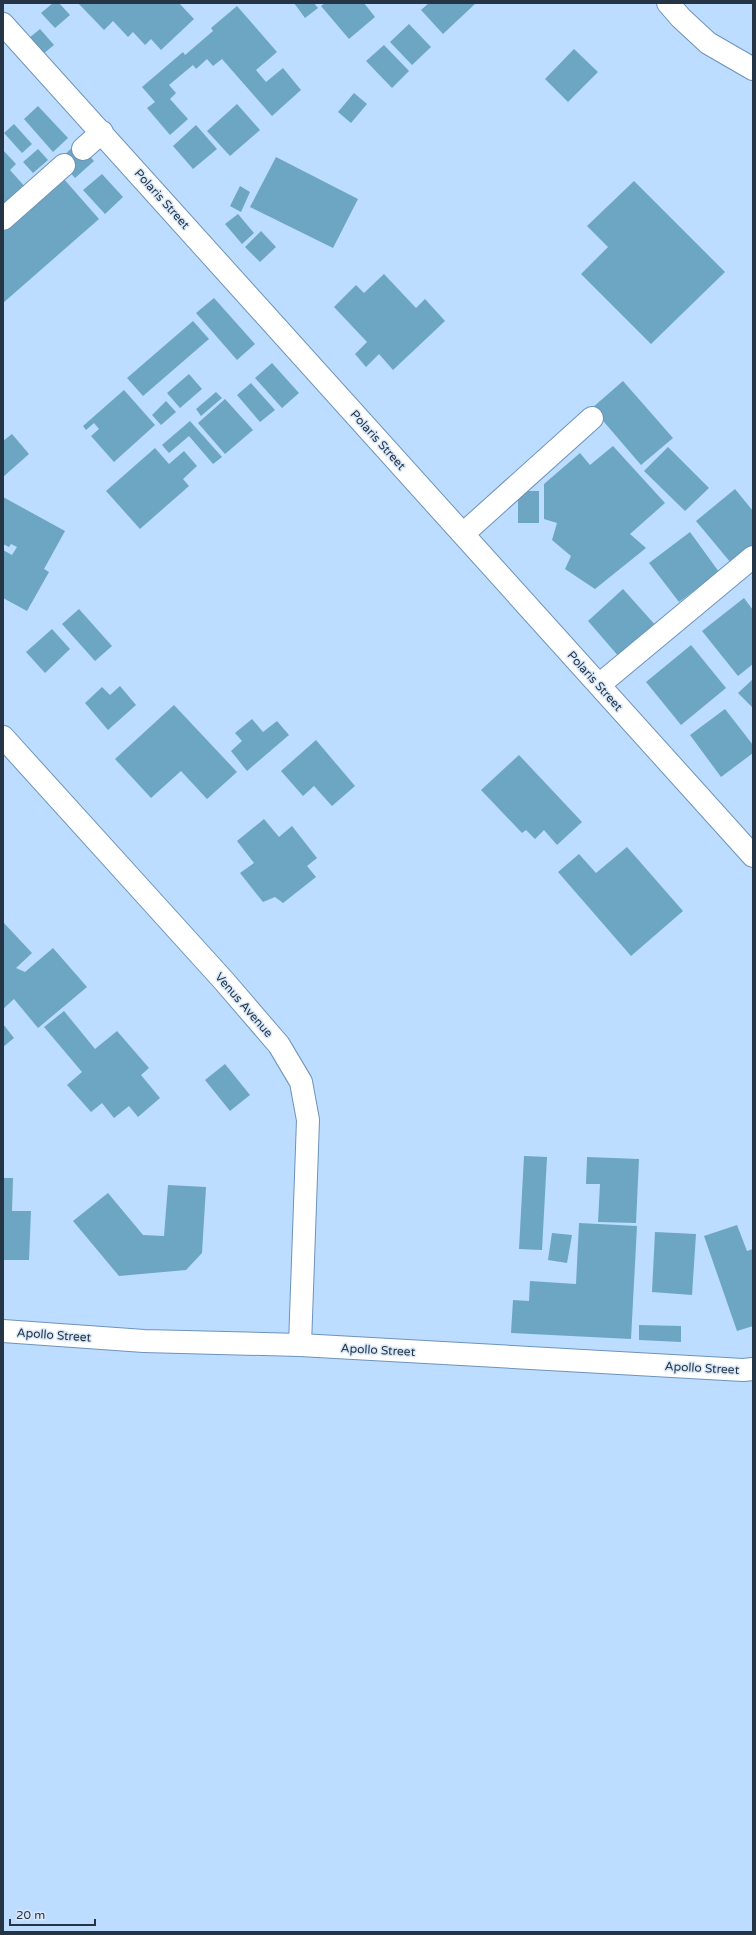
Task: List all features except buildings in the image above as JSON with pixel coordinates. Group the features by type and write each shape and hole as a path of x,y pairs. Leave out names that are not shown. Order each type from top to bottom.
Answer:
{"street":[{"path":"668,3 681,18 708,43 753,69"},
{"name":"Polaris Street","path":"3,24 102,132 753,856"},
{"path":"82,149 102,132"},
{"path":"3,219 64,165"},
{"path":"463,534 592,418"},
{"path":"599,685 753,557"},
{"name":"Venus Avenue","path":"3,737 275,1040 301,1082 308,1120 300,1345"},
{"name":"Apollo Street","path":"3,1331 144,1341 300,1345 672,1367 743,1370 753,1369"}]}
